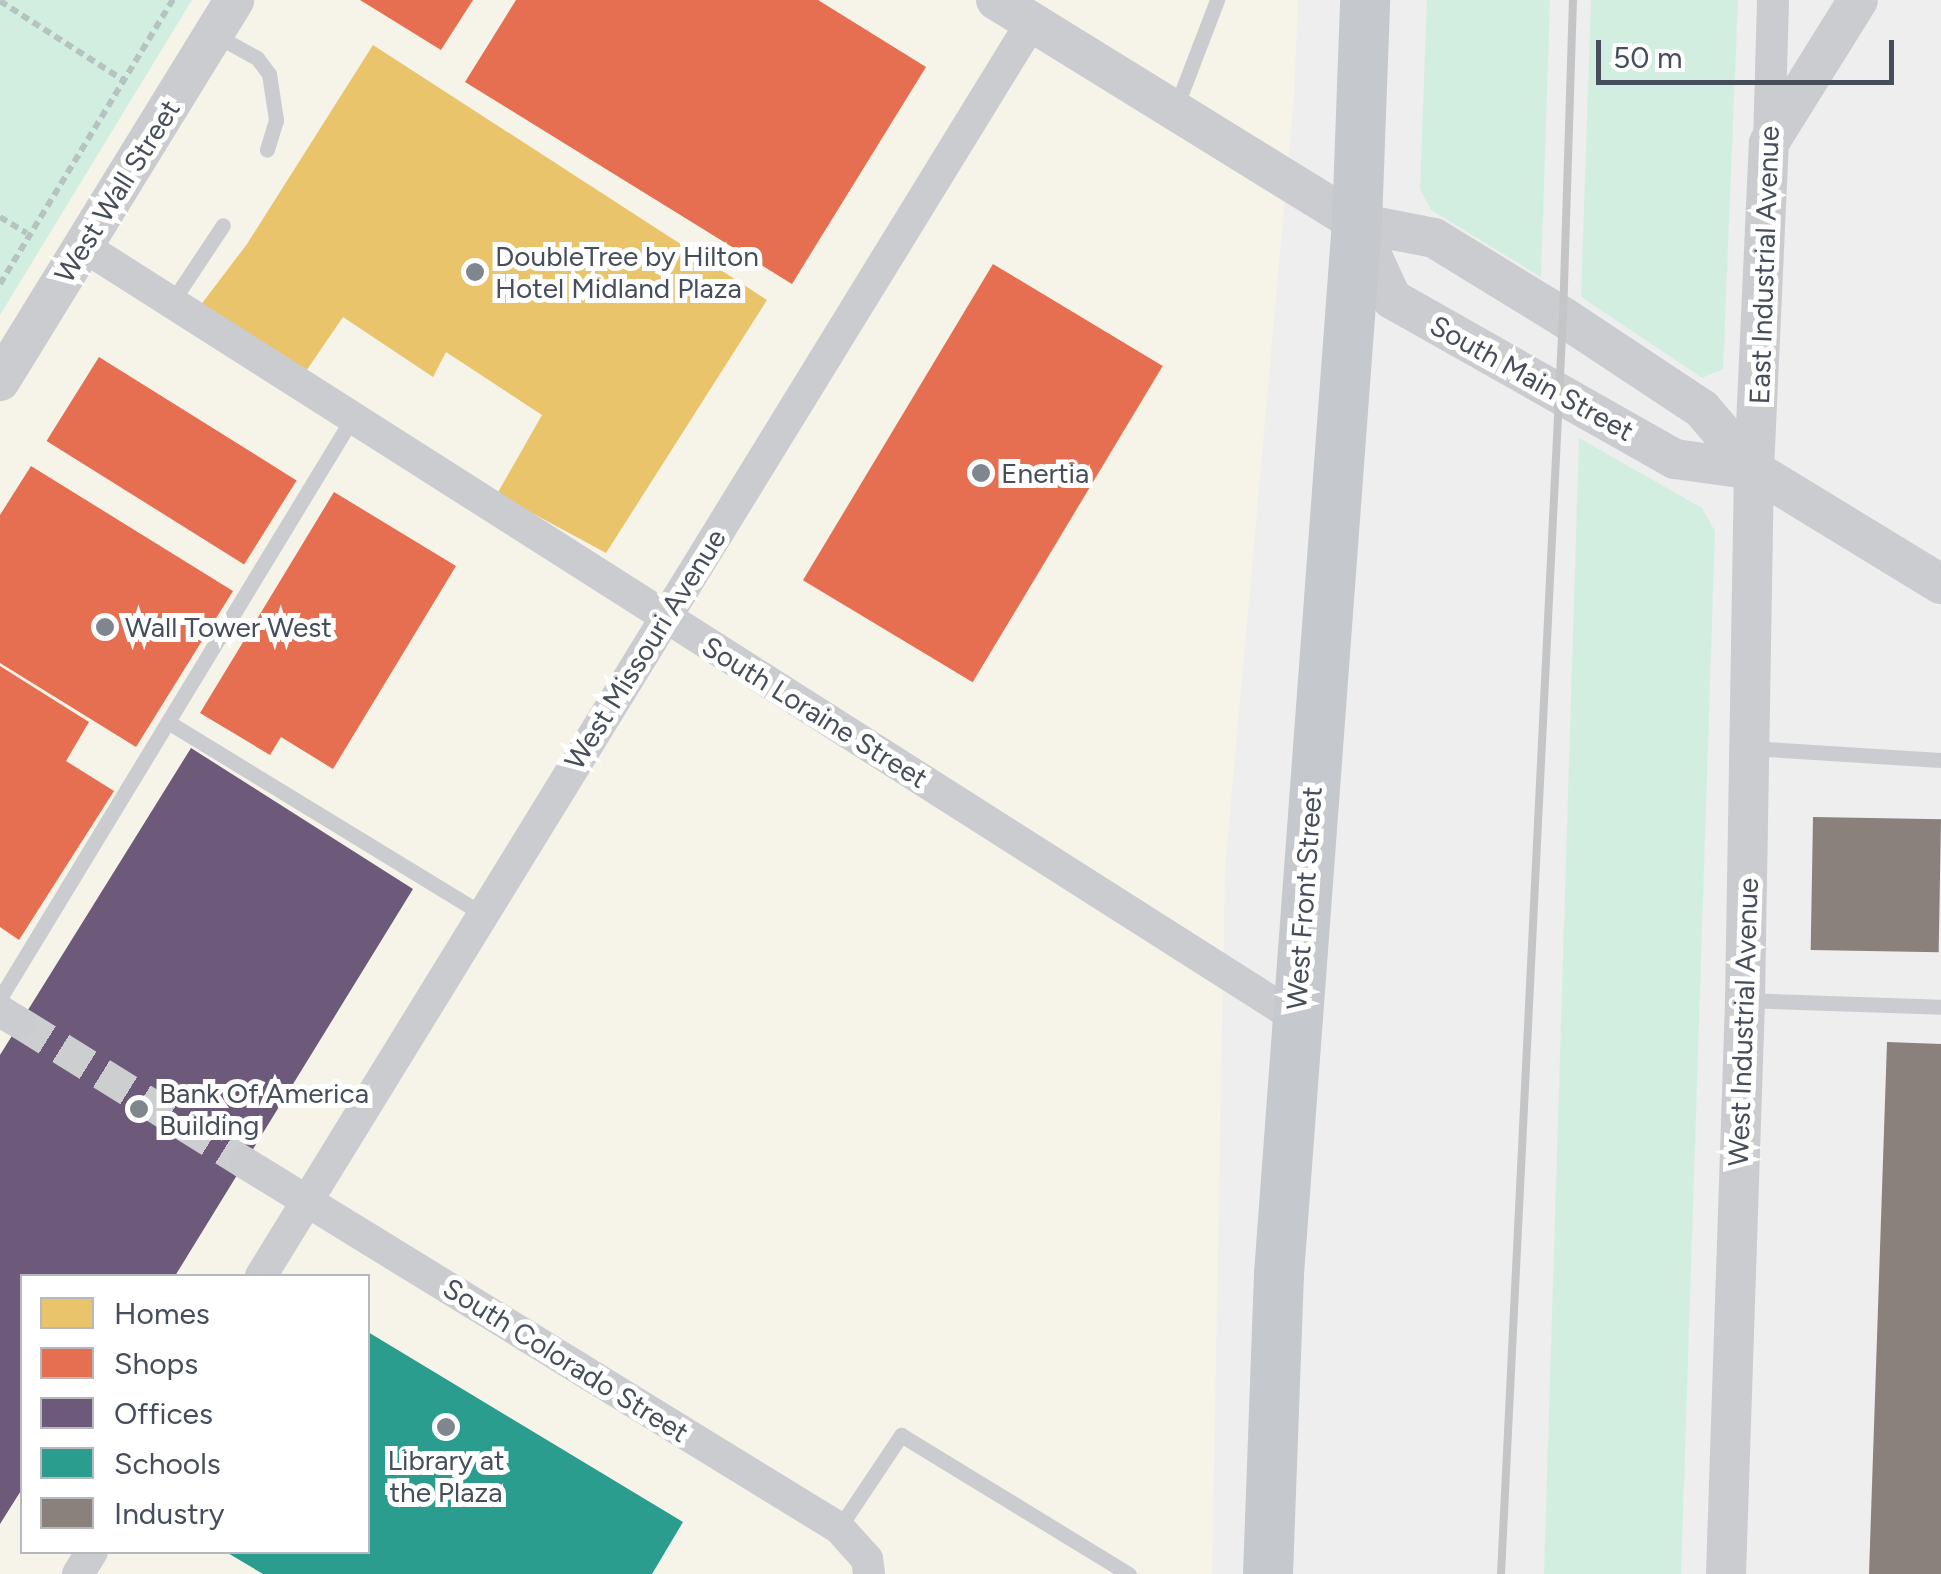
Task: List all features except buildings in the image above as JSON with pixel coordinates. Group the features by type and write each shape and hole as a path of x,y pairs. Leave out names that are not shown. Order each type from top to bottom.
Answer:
{"main road":[{"name":"West Front Street","path":"1268,1574 1279,1274 1295,1017 1357,223 1365,0"}],"street":[{"name":"West Wall Street","path":"0,381 234,0"},
{"name":"South Main Street","path":"996,0 1357,223 1434,238 1563,317 1702,409 1754,470 1941,584"},
{"name":"East Industrial Avenue","path":"1754,470 1773,0"},
{"path":"1769,143 1858,0"},
{"name":"West Missouri Avenue","path":"262,1274 1032,22"},
{"name":"South Main Street","path":"1357,223 1392,299 1676,459 1754,470"},
{"name":"South Loraine Street","path":"83,246 1295,1017"},
{"name":"West Industrial Avenue","path":"1726,1574 1745,1000 1754,470"},
{"name":"South Colorado Street","path":"245,1163 839,1528 867,1558 869,1574"}],"lane":[{"path":"1175,110 1217,0"},
{"path":"214,34 258,58 269,74 276,120 267,150"},
{"path":"172,302 222,225"},
{"path":"7,1011 168,722 353,417"},
{"path":"168,722 482,914"},
{"path":"1750,748 1941,760"},
{"path":"1745,1000 1941,1006"},
{"path":"839,1528 901,1435 1129,1574"}],"path":[{"path":"0,284 27,233 173,0"},
{"path":"0,1 123,80"},
{"path":"0,218 27,233"}],"shaded area":[{"path":"0,0 1298,0 1294,96 1225,869 1212,1574 0,1574"}],"green space":[{"path":"0,0 192,0 0,315"},
{"path":"1427,0 1550,0 1541,277 1431,210 1420,189"},
{"path":"1591,0 1738,0 1723,369 1702,378 1581,297"},
{"path":"1579,438 1702,508 1715,531 1681,1574 1544,1574"}],"tunnel":[{"path":"20,1023 245,1163"}],"railway":[{"path":"1501,1574 1563,317 1573,0"}],"place":[{"name":"DoubleTree by Hilton Hotel Midland Plaza","path":"475,272"},
{"name":"Enertia","path":"981,473"},
{"name":"Wall Tower West","path":"105,627"},
{"name":"Bank Of America Building","path":"139,1109"},
{"name":"Library at the Plaza","path":"446,1427"}]}
